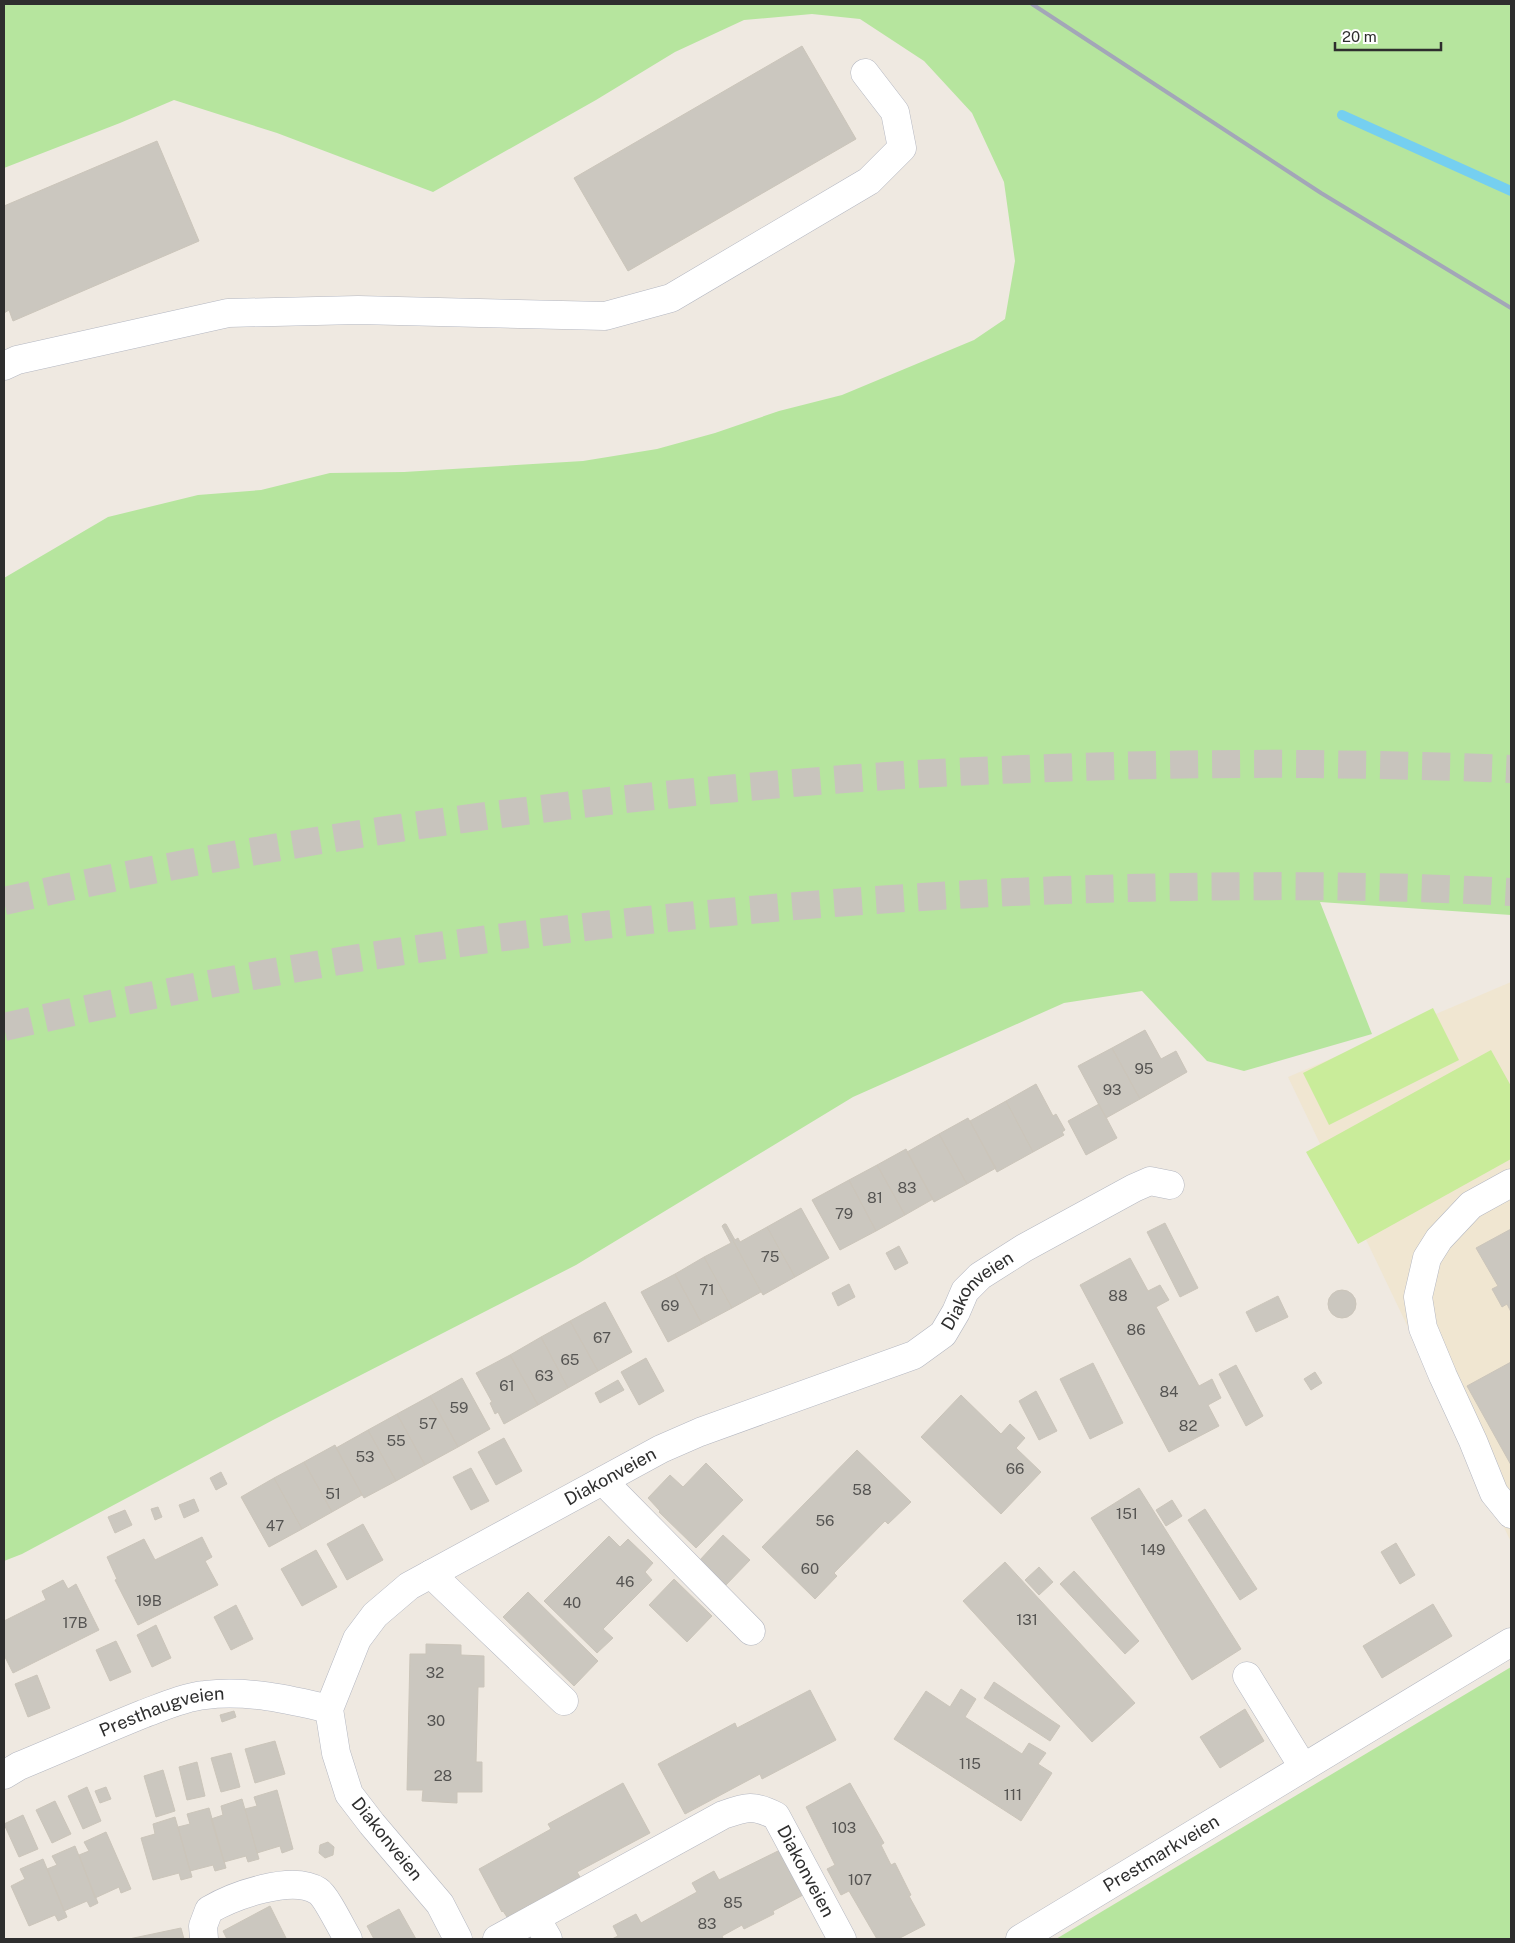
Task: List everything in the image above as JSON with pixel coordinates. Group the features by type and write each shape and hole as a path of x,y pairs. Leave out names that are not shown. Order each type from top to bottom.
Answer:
{"street":[{"path":"4,366 17,360 228,313 358,310 605,316 671,298 869,181 902,148 895,112 865,73"},
{"name":"Diakonveien","path":"458,1939 440,1904 349,1794 336,1753 330,1709 357,1639 375,1615 409,1586 661,1450 700,1432 914,1355 943,1334 956,1312 965,1291 980,1276 1024,1248 1134,1188 1150,1181 1170,1185"},
{"path":"1511,1183 1471,1205 1439,1239 1427,1258 1418,1297 1423,1328 1443,1376 1494,1492 1511,1514"},
{"path":"602,1481 751,1631"},
{"path":"431,1574 564,1701"},
{"name":"Prestmarkveien","path":"1020,1939 1511,1642"},
{"path":"1247,1676 1303,1767"},
{"name":"Presthaugveien","path":"4,1775 19,1766 125,1721 167,1705 203,1695 247,1694 288,1699 330,1709"},
{"name":"Diakonveien","path":"497,1939 542,1928 723,1815 741,1808 759,1807 776,1816 842,1939"},
{"path":"204,1939 203,1926 209,1910 226,1900 289,1884 307,1885 320,1892 348,1939"}],"shaded area":[{"path":"1511,982 1511,1542 1288,1077"}],"green space":[{"path":"4,4 1511,4 1511,915 1320,902 1372,1034 1244,1071 1207,1061 1142,991 1064,1003 853,1097 576,1265 273,1420 22,1554 4,1561 4,578 108,517 198,495 261,490 330,473 404,472 583,461 657,449 715,433 779,411 842,395 974,340 1005,319 1015,261 1004,182 972,113 924,61 860,19 812,14 744,20 675,52 596,100 433,192 277,133 174,100 4,168"},
{"path":"1433,1008 1459,1060 1329,1125 1303,1073"},
{"path":"1491,1050 1511,1086 1511,1159 1358,1244 1306,1152"},
{"path":"1511,1667 1511,1939 1056,1939"}],"building":[{"path":"802,46 856,139 628,271 574,178"},
{"path":"157,141 199,241 13,321 9,310 4,313 4,206"},
{"path":"1145,1030 1161,1059 1176,1051 1187,1072 1140,1099 1112,1048"},
{"path":"1112,1048 1140,1099 1106,1118 1078,1066"},
{"path":"1036,1084 1053,1116 1056,1114 1065,1130 1062,1132 1064,1135 1033,1152 1006,1101"},
{"path":"1006,1101 1033,1152 997,1172 970,1121"},
{"path":"1099,1104 1117,1138 1086,1155 1068,1121"},
{"path":"968,1118 996,1168 967,1184 939,1134"},
{"path":"939,1134 967,1184 934,1202 907,1152"},
{"path":"906,1149 933,1199 905,1215 877,1165"},
{"path":"877,1165 905,1215 876,1231 849,1180"},
{"path":"849,1180 876,1231 840,1250 812,1200"},
{"path":"801,1208 829,1258 795,1277 767,1227"},
{"path":"1165,1223 1198,1288 1180,1297 1147,1232"},
{"path":"724,1224 761,1292 732,1308 704,1257 731,1243 722,1226"},
{"path":"724,1224 726,1224 735,1240 738,1238 740,1242 767,1227 795,1277 763,1295"},
{"path":"1511,1229 1511,1312 1507,1304 1502,1307 1492,1289 1498,1286 1476,1248"},
{"path":"899,1246 908,1263 895,1270 886,1253"},
{"path":"704,1257 732,1308 702,1324 675,1274"},
{"path":"1130,1258 1148,1291 1160,1285 1169,1300 1156,1307 1199,1386 1212,1379 1221,1398 1208,1405 1219,1426 1169,1452 1080,1285"},
{"path":"675,1274 702,1324 668,1342 641,1292"},
{"path":"849,1284 855,1297 838,1306 832,1293"},
{"path":"1342,1290 1352,1294 1356,1304 1352,1314 1342,1318 1332,1314 1328,1304 1332,1294"},
{"path":"1278,1296 1288,1317 1256,1332 1246,1312"},
{"path":"605,1302 632,1352 598,1371 570,1321"},
{"path":"570,1321 598,1371 568,1388 541,1337"},
{"path":"541,1337 568,1388 538,1405 510,1355"},
{"path":"510,1355 538,1405 504,1424 498,1412 495,1414 490,1403 492,1402 476,1373"},
{"path":"646,1358 664,1391 639,1405 621,1372"},
{"path":"1511,1362 1511,1465 1467,1386"},
{"path":"1093,1363 1123,1423 1090,1439 1060,1379"},
{"path":"1236,1365 1263,1416 1246,1426 1219,1374"},
{"path":"1315,1372 1322,1383 1311,1390 1304,1379"},
{"path":"462,1378 490,1429 458,1447 430,1396"},
{"path":"618,1380 624,1390 600,1403 595,1393"},
{"path":"1036,1391 1057,1431 1039,1440 1019,1401"},
{"path":"961,1395 1001,1434 1010,1424 1025,1438 1016,1448 1041,1472 1001,1514 921,1437"},
{"path":"430,1396 458,1447 425,1465 397,1414"},
{"path":"397,1414 425,1465 396,1481 368,1430"},
{"path":"368,1430 396,1481 364,1498 336,1448"},
{"path":"504,1438 522,1471 496,1485 478,1452"},
{"path":"335,1445 362,1495 332,1512 304,1462"},
{"path":"857,1450 911,1502 888,1524 885,1521 834,1573 837,1576 815,1599 762,1547"},
{"path":"304,1462 332,1512 302,1529 274,1478"},
{"path":"706,1463 743,1500 696,1548 659,1512 648,1498 670,1475 683,1487"},
{"path":"471,1468 489,1501 471,1510 453,1477"},
{"path":"221,1472 227,1484 216,1490 210,1478"},
{"path":"274,1478 302,1529 269,1547 241,1497"},
{"path":"1139,1488 1241,1649 1192,1680 1091,1518"},
{"path":"194,1499 199,1511 184,1518 179,1505"},
{"path":"1172,1500 1182,1516 1166,1526 1156,1510"},
{"path":"158,1507 162,1517 155,1520 151,1509"},
{"path":"1205,1509 1257,1589 1240,1600 1188,1520"},
{"path":"125,1510 132,1525 115,1533 108,1517"},
{"path":"363,1524 383,1560 347,1580 327,1544"},
{"path":"723,1535 750,1560 725,1586 699,1561"},
{"path":"609,1536 620,1547 628,1539 653,1563 645,1572 652,1580 603,1629 613,1638 597,1653 544,1601"},
{"path":"202,1537 212,1557 205,1561 218,1585 138,1625 115,1580 117,1579 107,1557 144,1539 155,1560"},
{"path":"1396,1543 1415,1575 1400,1584 1381,1552"},
{"path":"316,1550 337,1587 302,1606 281,1569"},
{"path":"1005,1562 1135,1703 1092,1742 963,1601"},
{"path":"1039,1567 1053,1582 1039,1595 1025,1580"},
{"path":"1074,1571 1139,1641 1125,1654 1060,1584"},
{"path":"674,1579 712,1616 687,1642 649,1605"},
{"path":"63,1580 68,1589 76,1584 99,1630 13,1673 4,1655 4,1621 46,1600 42,1591"},
{"path":"528,1592 598,1661 574,1686 503,1617"},
{"path":"1433,1604 1452,1636 1382,1678 1363,1646"},
{"path":"236,1605 253,1639 231,1650 214,1617"},
{"path":"156,1625 171,1658 152,1667 137,1635"},
{"path":"116,1641 131,1672 110,1681 96,1650"},
{"path":"426,1644 461,1645 461,1655 484,1656 484,1687 478,1687 476,1762 482,1762 482,1792 457,1792 457,1803 422,1801 423,1790 407,1790 410,1654 426,1654"},
{"path":"37,1675 50,1708 28,1717 15,1684"},
{"path":"994,1682 1060,1726 1050,1741 984,1698"},
{"path":"961,1689 976,1699 965,1717 1022,1754 1029,1743 1046,1753 1038,1764 1052,1773 1021,1821 894,1739 926,1691 950,1707"},
{"path":"810,1690 836,1740 762,1779 760,1774 685,1814 658,1764 735,1723 737,1728"},
{"path":"1245,1709 1264,1741 1220,1768 1200,1737"},
{"path":"234,1711 236,1717 222,1722 220,1715"},
{"path":"275,1741 285,1774 255,1783 245,1749"},
{"path":"231,1753 240,1787 221,1792 211,1758"},
{"path":"197,1762 205,1796 187,1800 179,1767"},
{"path":"163,1770 175,1811 156,1817 144,1776"},
{"path":"623,1783 650,1833 577,1872 580,1877 507,1917 502,1912 479,1869 551,1829 548,1824"},
{"path":"850,1783 884,1843 881,1845 891,1865 895,1863 911,1895 909,1896 925,1925 898,1939 877,1939 849,1891 841,1895 827,1869 835,1865 806,1807"},
{"path":"87,1787 101,1821 83,1829 68,1796"},
{"path":"106,1787 111,1799 100,1803 95,1791"},
{"path":"277,1790 293,1849 282,1853 280,1846 257,1853 245,1809 257,1806 254,1797"},
{"path":"242,1799 259,1859 248,1862 246,1856 224,1862 211,1819 223,1815 221,1806"},
{"path":"55,1801 71,1834 52,1843 36,1810"},
{"path":"209,1808 226,1868 215,1871 213,1865 190,1871 178,1827 190,1824 187,1814"},
{"path":"23,1815 38,1849 19,1857 4,1824"},
{"path":"175,1817 192,1877 181,1880 179,1873 153,1880 141,1838 155,1834 153,1824"},
{"path":"106,1832 131,1889 121,1893 119,1887 95,1898 79,1855 89,1851 84,1842"},
{"path":"328,1842 334,1847 333,1855 325,1858 319,1853 320,1845"},
{"path":"75,1846 98,1903 90,1907 87,1901 64,1911 47,1869 57,1865 52,1856"},
{"path":"780,1850 803,1895 773,1911 774,1914 744,1929 742,1925 722,1936 723,1938 721,1939 612,1939 618,1936 613,1926 636,1914 641,1923 697,1892 692,1883 714,1871 719,1880"},
{"path":"43,1859 67,1917 58,1921 55,1915 29,1926 11,1886 25,1879 20,1869"},
{"path":"270,1906 286,1938 227,1939 223,1931"},
{"path":"399,1909 416,1939 374,1939 367,1926"},
{"path":"181,1928 184,1939 129,1939"}],"waterway":[{"path":"1342,115 1511,191"}],"tunnel":[{"path":"4,901 115,877 338,837 563,806 789,783 953,772 1159,765 1313,764 1511,769"},
{"path":"4,1027 279,971 371,956 543,932 715,913 888,899 1117,888 1343,887 1511,892"}],"railway":[{"path":"1032,4 1321,193 1511,308"}]}
